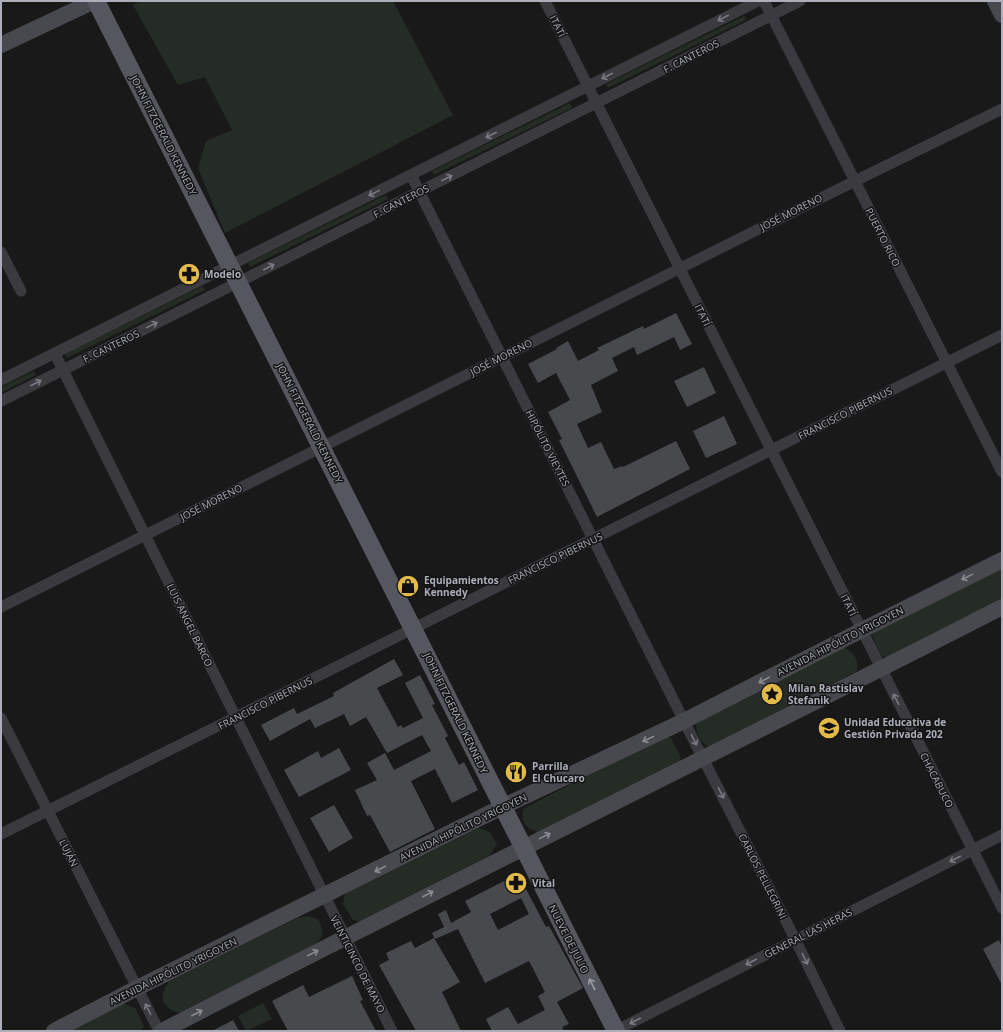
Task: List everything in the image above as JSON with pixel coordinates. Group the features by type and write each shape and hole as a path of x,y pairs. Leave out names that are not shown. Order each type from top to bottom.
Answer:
{"main road":[{"path":"1,45 95,1"},
{"name":"JOHN FITZGERALD KENNEDY","path":"95,1 322,446 523,847"},
{"path":"995,1 1002,15"},
{"name":"AVENIDA HIPÓLITO YRIGOYEN","path":"54,1031 137,988 502,807 684,722 1002,560"},
{"path":"162,1031 345,936 881,669 1002,607"},
{"name":"NUEVE DE JULIO","path":"523,847 616,1031"}],"street":[{"name":"ITATÍ","path":"545,1 862,630"},
{"name":"F. CANTEROS","path":"1,380 758,1"},
{"name":"PUERTO RICO","path":"764,1 1002,472"},
{"name":"F. CANTEROS","path":"1,400 800,1"},
{"name":"JOSÉ MORENO","path":"1,607 855,180 1002,109"},
{"name":"HIPÓLITO VIEYTES","path":"411,175 684,722"},
{"path":"1,252 21,291"},
{"name":"FRANCISCO PIBERNUS","path":"1,834 1002,335"},
{"name":"LUIS ANGEL BARCO","path":"55,354 325,896"},
{"name":"CHACABUCO","path":"862,630 1002,908"},
{"name":"LUJÁN","path":"1,718 159,1031"},
{"name":"CARLOS PELLEGRINI","path":"684,722 796,939 840,1031"},
{"name":"GENERAL LAS HERAS","path":"616,1031 1002,835"},
{"name":"VEINTICINCO DE MAYO","path":"325,896 392,1031"}],"shaded area":[{"path":"140,1 393,1 453,115 225,233 198,168 206,141 232,130 205,77 178,85 133,5"},
{"path":"744,16 746,20 608,88 606,84"},
{"path":"570,103 572,108 434,175 432,171"},
{"path":"386,195 388,199 250,267 248,263"},
{"path":"203,286 205,290 67,358 65,354"},
{"path":"34,371 36,375 1,393 1,387"},
{"path":"1002,566 1002,601 890,658 881,656 872,635 877,629"},
{"path":"842,646 856,659 858,667 857,671 709,747 703,743 697,733 696,721"},
{"path":"663,736 671,738 681,758 678,764 541,833 528,827 524,822 523,809"},
{"path":"479,828 490,832 497,844 489,856 361,922 353,920 343,904 345,894"},
{"path":"307,916 318,919 322,930 321,938 315,944 183,1014 166,1006 163,993 169,981 298,918"},
{"path":"121,1003 135,1008 144,1026 141,1031 67,1031"},
{"path":"263,1003 272,1019 246,1031 238,1016"}],"building":[{"path":"676,313 692,344 680,350 674,337 637,355 634,347 612,358 618,371 591,385 602,412 577,424 588,448 601,442 614,469 623,467 676,441 690,469 597,517 559,440 562,439 548,412 570,400 556,373 538,383 528,364 557,349 556,348 568,341 578,361 599,350 597,348 643,326 644,329"},
{"path":"704,367 716,393 687,407 674,381"},
{"path":"724,416 737,444 706,458 693,431"},
{"path":"394,659 403,675 377,688 398,727 401,725 403,728 423,718 405,683 420,675 435,704 432,705 448,736 445,738 459,765 464,762 478,790 452,803 435,769 411,781 435,829 390,852 370,815 367,816 355,790 377,780 367,763 385,753 394,770 431,751 422,735 387,753 366,717 350,726 344,714 315,728 310,719 270,741 261,725 294,708 297,714 334,696 333,693"},
{"path":"339,748 351,770 299,797 284,770 318,751 321,758"},
{"path":"334,805 353,838 329,852 310,818"},
{"path":"518,874 546,927 549,926 583,988 557,1002 569,1024 562,1027 564,1031 492,1031 486,1019 508,1007 518,1024 545,1010 538,996 545,992 529,961 485,983 458,929 435,939 432,933 444,927 438,914 446,910 451,923 471,912 465,901","holes":["521,898 529,914 498,930 490,914"]},
{"path":"434,938 460,982 442,992 461,1031 416,1031 379,965 389,960 386,953 411,941 415,948"},
{"path":"999,940 1002,947 1002,985 983,949"},
{"path":"352,976 363,1000 360,1001 376,1031 288,1031 272,1001 303,985 309,997"},
{"path":"233,1020 239,1031 212,1031"}],"place":[{"name":"Modelo","path":"189,274"},
{"name":"Equipamientos Kennedy","path":"408,586"},
{"name":"Milan Rastislav Stefanik","path":"772,694"},
{"name":"Unidad Educativa de Gestión Privada 202","path":"829,728"},
{"name":"Parrilla El Chucaro","path":"516,772"},
{"name":"Vital","path":"516,883"}]}
